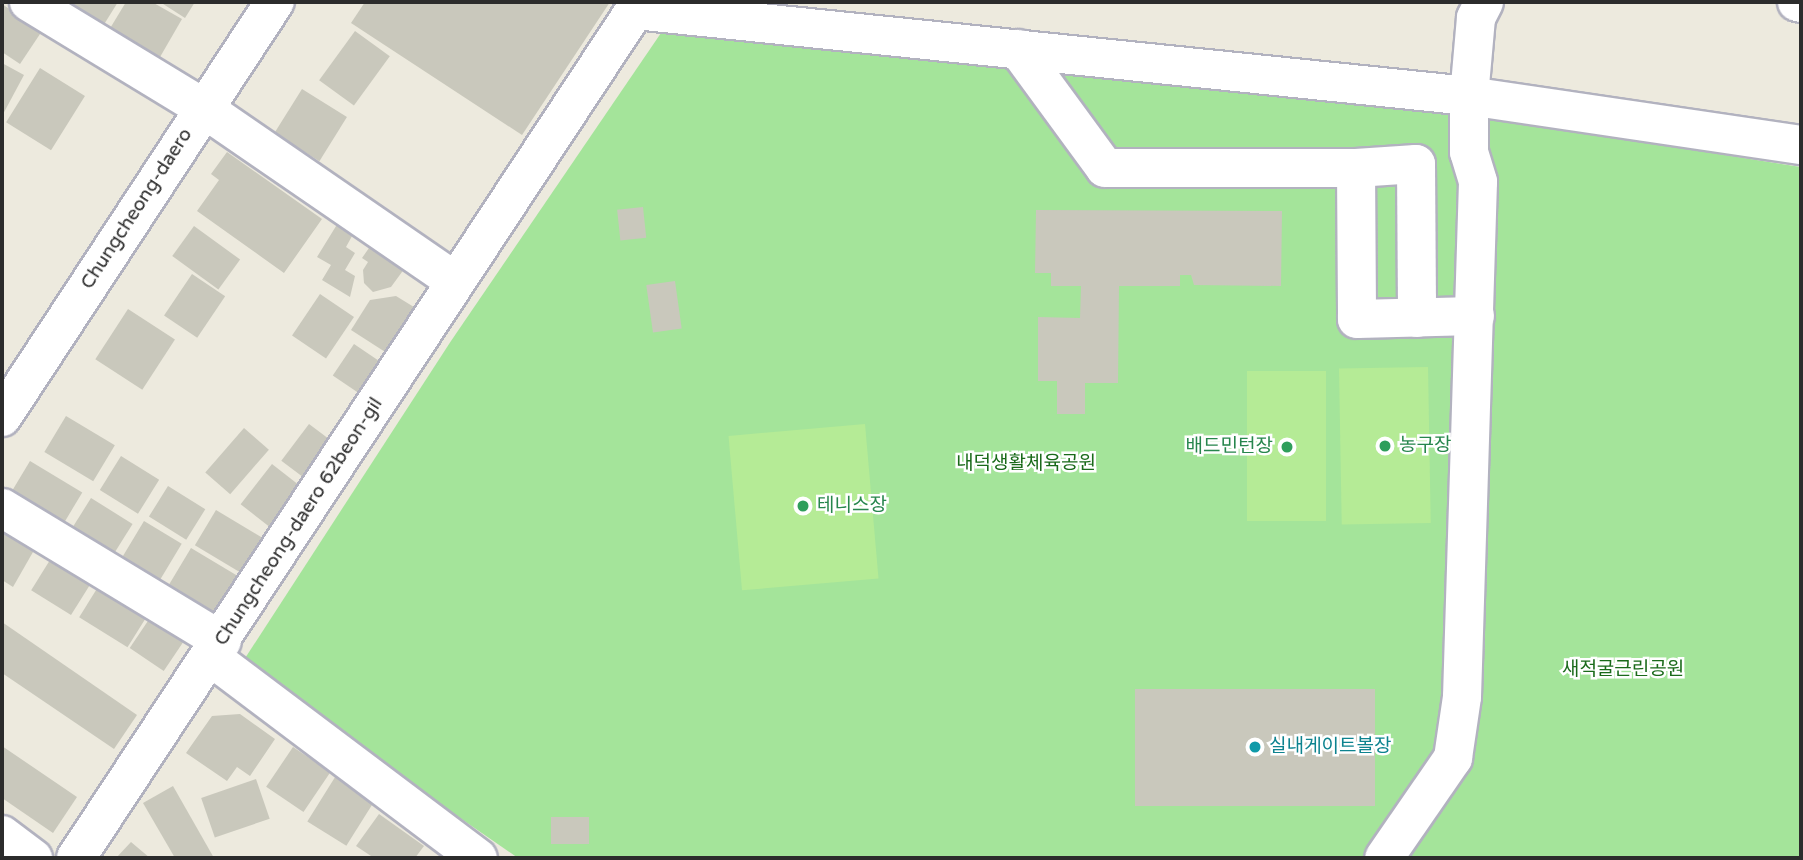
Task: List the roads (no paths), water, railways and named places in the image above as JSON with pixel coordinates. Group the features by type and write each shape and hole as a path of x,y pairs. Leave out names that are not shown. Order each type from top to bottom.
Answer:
{"street":[{"path":"29,2 203,108 455,281"},
{"name":"Chungcheong-daero","path":"2,418 275,2"},
{"path":"1384,858 1452,758 1462,697 1478,182 1469,152 1469,96 1476,18 1484,2"},
{"name":"Chungcheong-daero 62beon-gil","path":"478,858 216,650 455,281 635,10 1018,50"},
{"path":"1018,50 1469,96 1801,145"},
{"path":"1018,50 1105,168 1356,168 1416,164 1417,318"},
{"path":"1356,168 1357,319 1475,316"},
{"path":"2,508 216,650 76,858"},
{"path":"2,835 33,858"}],"place":[{"name":"농구장","path":"1385,446"},
{"name":"배드민턴장","path":"1287,447"},
{"name":"테니스장","path":"803,506"},
{"name":"실내게이트볼장","path":"1255,747"}],"park label":[{"name":"내덕생활체육공원","path":"1026,464"},
{"name":"새적굴근린공원","path":"1623,670"}]}
